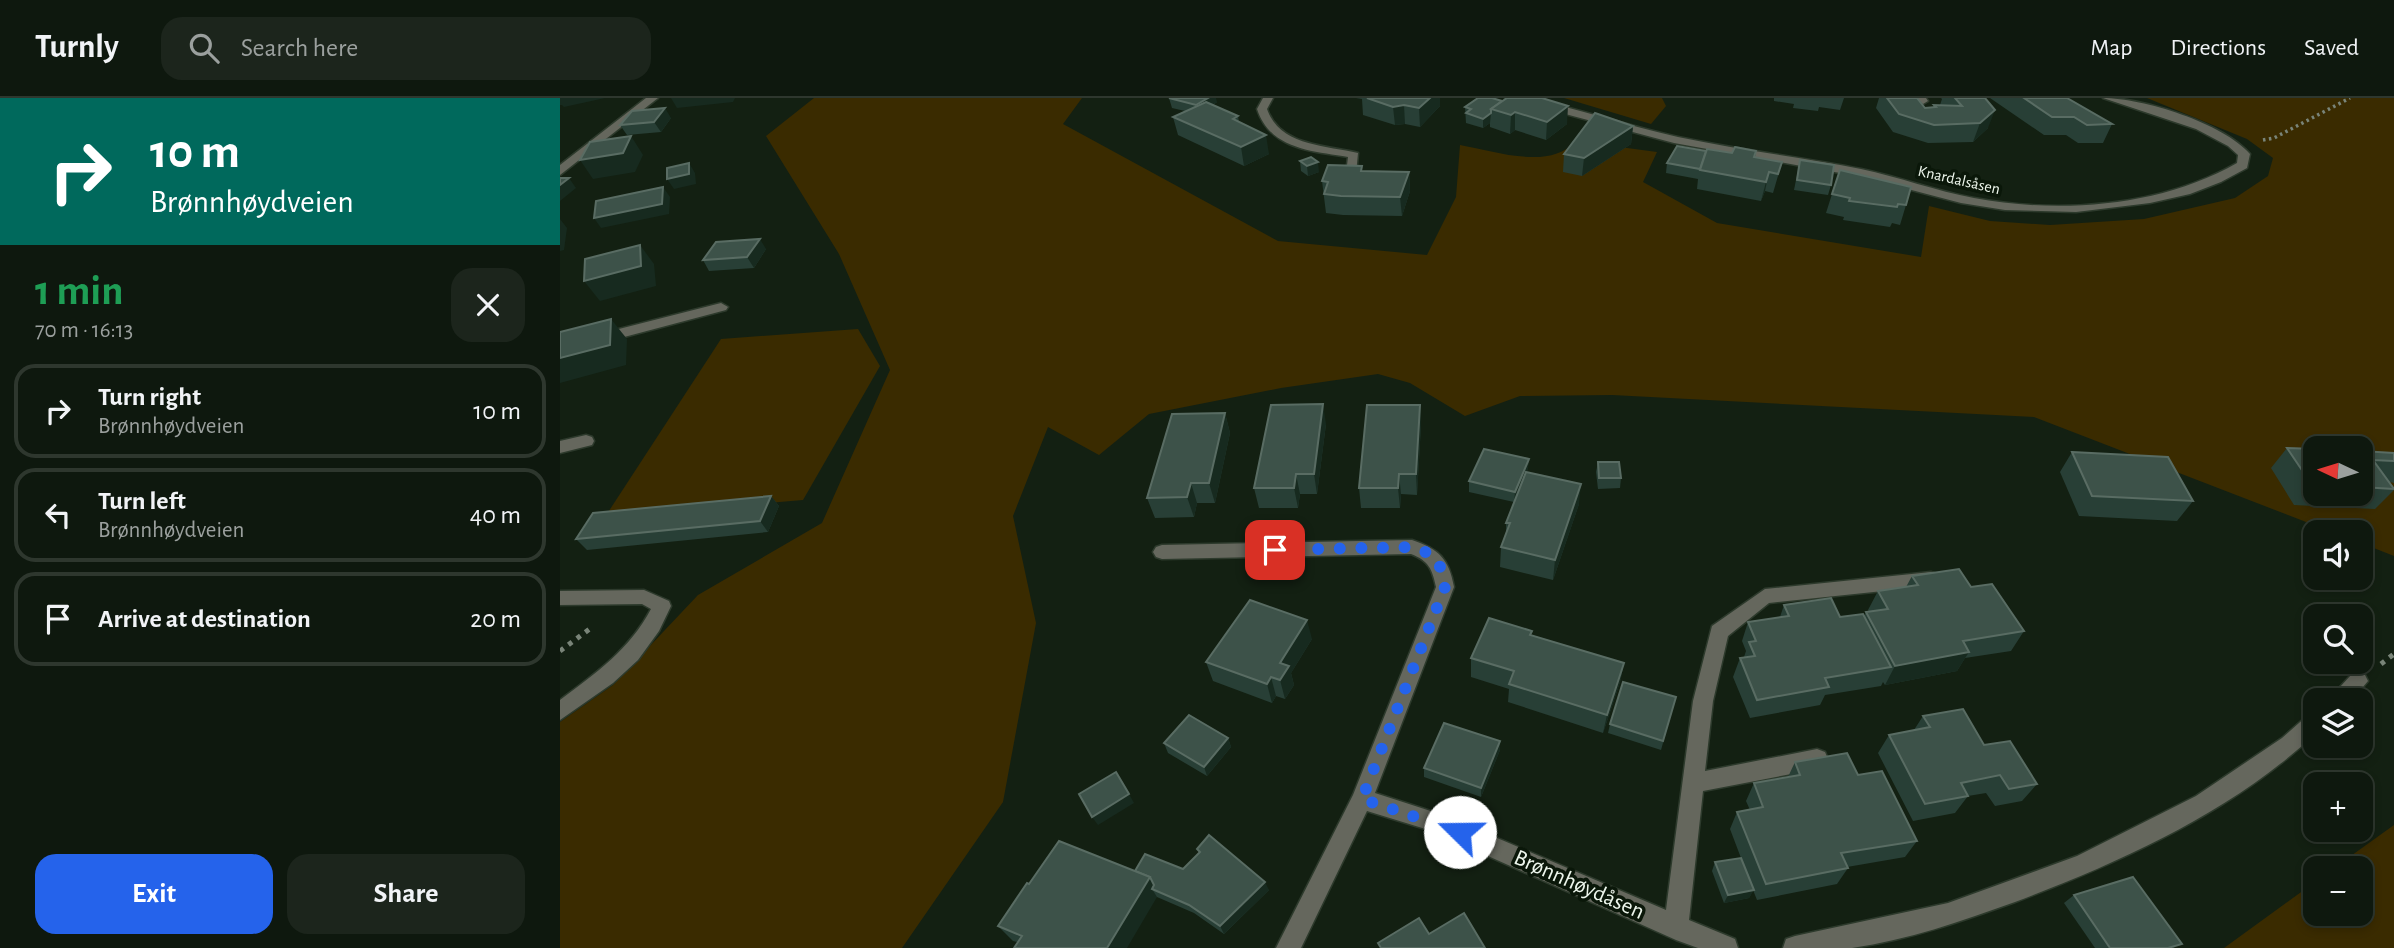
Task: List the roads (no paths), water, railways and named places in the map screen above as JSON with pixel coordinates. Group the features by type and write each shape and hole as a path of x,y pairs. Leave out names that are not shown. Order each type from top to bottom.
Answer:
{"street":[{"path":"560,171 653,98"},
{"path":"1253,98 1267,99 1262,109 1266,123 1277,134 1315,147 1354,155 1351,182"},
{"name":"Knardalsåsen","path":"1510,98 1569,108 1698,150 1863,173 1971,202 2008,208 2105,205 2164,197 2203,187 2243,165 2244,154 2234,143 2213,132 2108,98"},
{"path":"1837,182 1877,187 1896,181"},
{"path":"560,349 721,307"},
{"path":"560,447 586,441"},
{"path":"1162,552 1412,547 1433,554 1442,569 1445,587 1362,799 1288,948"},
{"path":"1676,928 1703,701 1718,632 1765,596 1942,578"},
{"path":"560,598 644,597 662,606 650,633 627,662 560,711"},
{"path":"2351,688 2358,681"},
{"path":"1795,948 1948,915 2082,864 2204,803 2289,745 2303,732"},
{"path":"1693,783 1831,757"},
{"name":"Brønnhøydåsen","path":"1362,799 1435,822 1726,948"}]}
